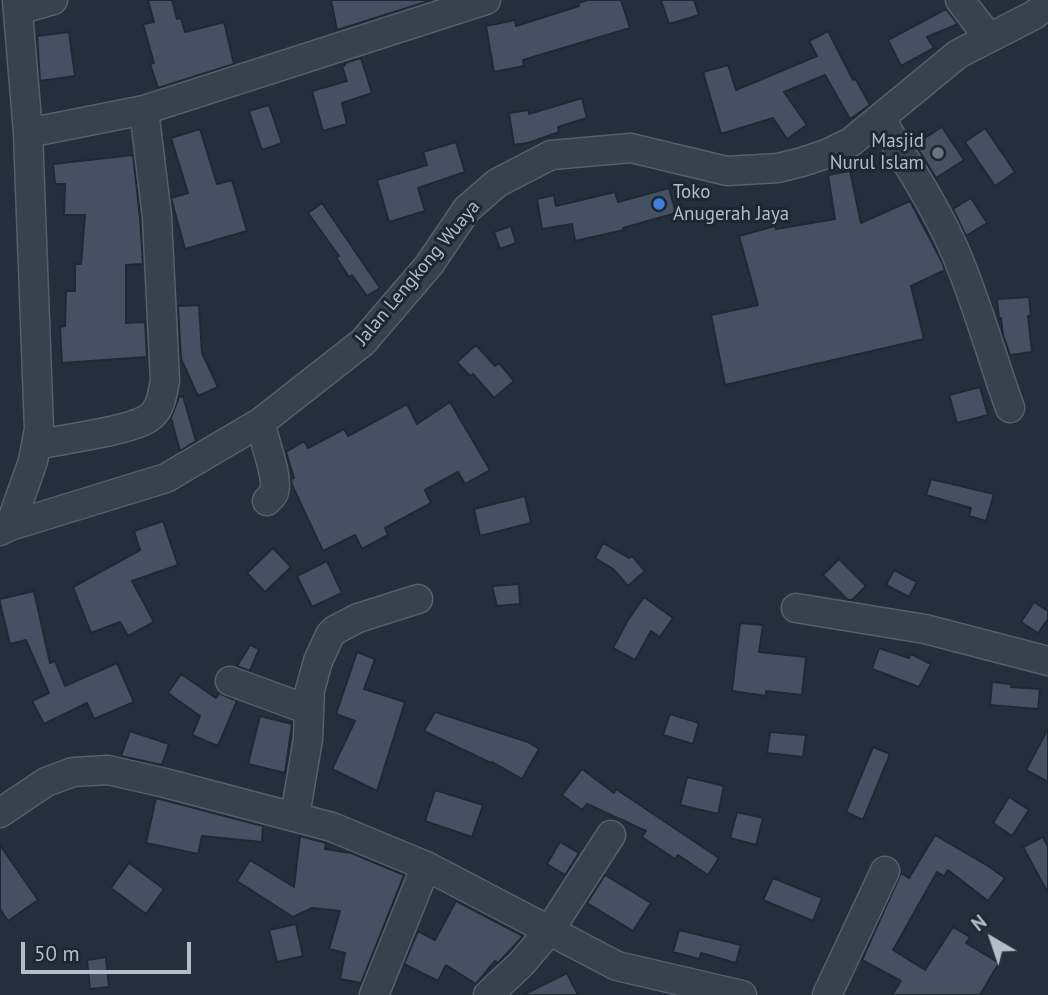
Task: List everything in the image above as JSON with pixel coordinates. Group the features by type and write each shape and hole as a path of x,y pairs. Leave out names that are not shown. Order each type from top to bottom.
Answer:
{"street":[{"path":"5,528 33,461 39,429 28,133 18,5 53,0"},
{"path":"28,133 144,110 442,7 486,0"},
{"path":"960,0 989,38"},
{"name":"Jalan Lengkong Wuaya","path":"5,528 166,478 261,422 363,342 429,265 467,209 497,183 551,155 631,148 727,171 778,168 802,162 838,149 881,119 958,54 1043,11"},
{"path":"36,445 120,428 149,419 161,403 165,381 157,217 144,110"},
{"path":"881,119 927,197 956,254 1010,408"},
{"path":"261,422 262,439 274,475 274,492 267,502"},
{"path":"295,816 308,739 310,690 324,646 335,630 358,618 418,599"},
{"path":"796,608 925,629 1048,661"},
{"path":"230,681 309,710"},
{"path":"0,813 46,782 73,772 108,770 332,827 426,866 617,966 742,995"},
{"path":"488,995 522,963 549,931 611,835"},
{"path":"374,995 426,866"},
{"path":"827,995 885,871"}],"building":[{"path":"148,0 172,0 177,19 181,18 185,32 224,22 234,64 158,88 150,64 154,63 143,24 154,22"},
{"path":"331,0 432,0 337,30"},
{"path":"588,0 621,0 630,28 523,60 524,66 494,72 486,26 515,20 516,26 579,6 578,3"},
{"path":"661,0 694,0 699,15 669,24"},
{"path":"946,9 958,24 927,37 934,48 901,66 888,40"},
{"path":"828,31 853,80 855,78 870,105 850,119 825,75 784,92 807,125 787,139 773,118 721,134 703,72 728,65 736,90 817,56 809,41"},
{"path":"69,32 75,76 40,81 37,36"},
{"path":"361,58 372,93 342,103 347,124 323,131 312,91 347,81 342,66"},
{"path":"582,98 587,118 558,127 559,132 514,145 509,113 529,110 529,114"},
{"path":"269,105 282,143 262,150 249,111"},
{"name":"Masjid Nurul Islam","path":"942,127 964,160 936,178 915,144"},
{"path":"985,128 1015,172 995,186 965,142"},
{"path":"200,129 217,184 232,180 247,231 185,249 171,198 188,193 171,138"},
{"path":"456,142 465,172 418,188 425,211 389,222 377,180 427,165 423,152"},
{"path":"133,155 143,264 126,265 126,323 145,322 147,357 62,363 60,327 65,326 66,291 75,291 75,264 81,264 85,215 64,215 65,184 55,184 53,164"},
{"path":"850,171 861,223 910,201 942,262 945,270 911,286 924,339 725,385 711,315 758,305 739,236 775,226 776,229 835,219 828,175"},
{"path":"669,188 676,213 623,228 624,230 575,241 572,224 542,229 537,199 554,195 556,206 615,192 618,202"},
{"path":"971,198 987,223 966,236 953,209"},
{"path":"322,203 380,288 367,296 352,275 349,277 336,257 339,256 308,213"},
{"path":"511,226 516,243 500,249 494,232"},
{"path":"1029,297 1032,352 1010,355 1001,318 999,319 997,299"},
{"path":"199,305 202,353 218,387 198,396 181,359 178,306"},
{"path":"476,345 495,366 499,363 514,381 494,398 473,374 470,376 457,362"},
{"path":"980,387 988,415 957,423 949,395"},
{"path":"183,396 196,441 180,451 171,418 179,397"},
{"path":"450,402 490,470 465,484 458,472 425,490 431,503 385,528 388,535 362,549 355,535 323,551 292,485 291,479 294,478 286,452 304,441 308,448 344,429 348,436 407,404 417,424"},
{"path":"931,479 994,494 986,521 969,516 971,508 926,495"},
{"path":"525,496 531,523 480,536 474,509"},
{"path":"163,521 178,565 132,581 154,622 128,636 120,622 91,633 73,587 140,550 134,531"},
{"path":"603,543 629,558 632,556 645,571 628,586 613,569 595,558"},
{"path":"273,548 291,567 265,592 247,573"},
{"path":"839,559 866,586 852,600 848,600 823,575"},
{"path":"327,561 342,593 312,607 297,576"},
{"path":"894,570 917,582 909,597 886,585"},
{"path":"519,584 520,604 497,606 492,586"},
{"path":"34,591 50,663 55,661 65,686 117,663 134,702 94,719 87,703 44,724 32,701 49,693 26,640 10,644 0,603 0,599"},
{"path":"644,597 673,618 660,637 651,631 635,660 613,648"},
{"path":"1034,602 1048,611 1048,619 1038,633 1021,622"},
{"path":"740,623 763,625 759,652 806,657 802,695 766,691 766,696 732,691"},
{"path":"250,645 259,649 250,671 237,666"},
{"path":"879,648 909,658 911,654 931,664 919,687 872,669"},
{"path":"357,652 375,659 364,689 405,702 377,791 332,769 355,721 336,714"},
{"path":"181,674 216,698 219,693 237,701 218,746 192,735 200,716 168,693"},
{"path":"992,682 1011,684 1011,687 1040,689 1038,709 990,705"},
{"path":"435,712 528,742 539,749 522,779 424,731"},
{"path":"670,714 699,723 693,744 663,735"},
{"path":"260,716 292,724 285,773 248,764"},
{"path":"1048,729 1048,782 1026,770"},
{"path":"130,731 169,744 162,765 121,756"},
{"path":"770,732 806,735 803,757 767,753"},
{"path":"873,747 890,754 863,820 846,812"},
{"path":"582,769 614,793 616,789 719,858 708,875 678,855 675,859 642,837 646,831 587,804 582,810 562,795"},
{"path":"687,777 724,786 718,814 680,805"},
{"path":"435,790 483,805 472,837 425,821"},
{"path":"1009,797 1029,810 1012,836 993,823"},
{"path":"156,798 263,826 262,842 202,836 198,854 146,843"},
{"path":"737,812 763,818 756,845 730,838"},
{"path":"935,835 1005,878 988,901 948,870 944,876 937,872 893,950 925,970 953,927 970,937 966,943 999,963 980,995 892,995 901,981 862,960 901,873 909,878"},
{"path":"300,836 326,843 325,849 351,853 404,875 361,983 340,979 345,953 329,949 340,911 312,908 293,917 237,881 250,860 294,887"},
{"path":"1043,837 1048,847 1048,893 1023,847"},
{"path":"560,842 579,853 565,875 547,864"},
{"path":"0,845 38,900 8,921 0,909"},
{"path":"129,863 164,889 146,914 111,888"},
{"path":"605,875 651,903 633,931 587,903"},
{"path":"773,878 822,898 813,921 763,900"},
{"path":"456,901 523,936 498,963 495,961 476,984 446,965 438,981 404,964 418,931 435,940"},
{"path":"296,924 303,956 277,962 269,930"},
{"path":"679,930 741,945 736,963 701,953 699,959 673,952"},
{"path":"106,957 109,987 90,989 87,960"},
{"path":"567,973 578,995 523,995"}],"place":[{"name":"Masjid Nurul Islam","path":"938,153"},
{"name":"Toko Anugerah Jaya","path":"659,204"}]}
